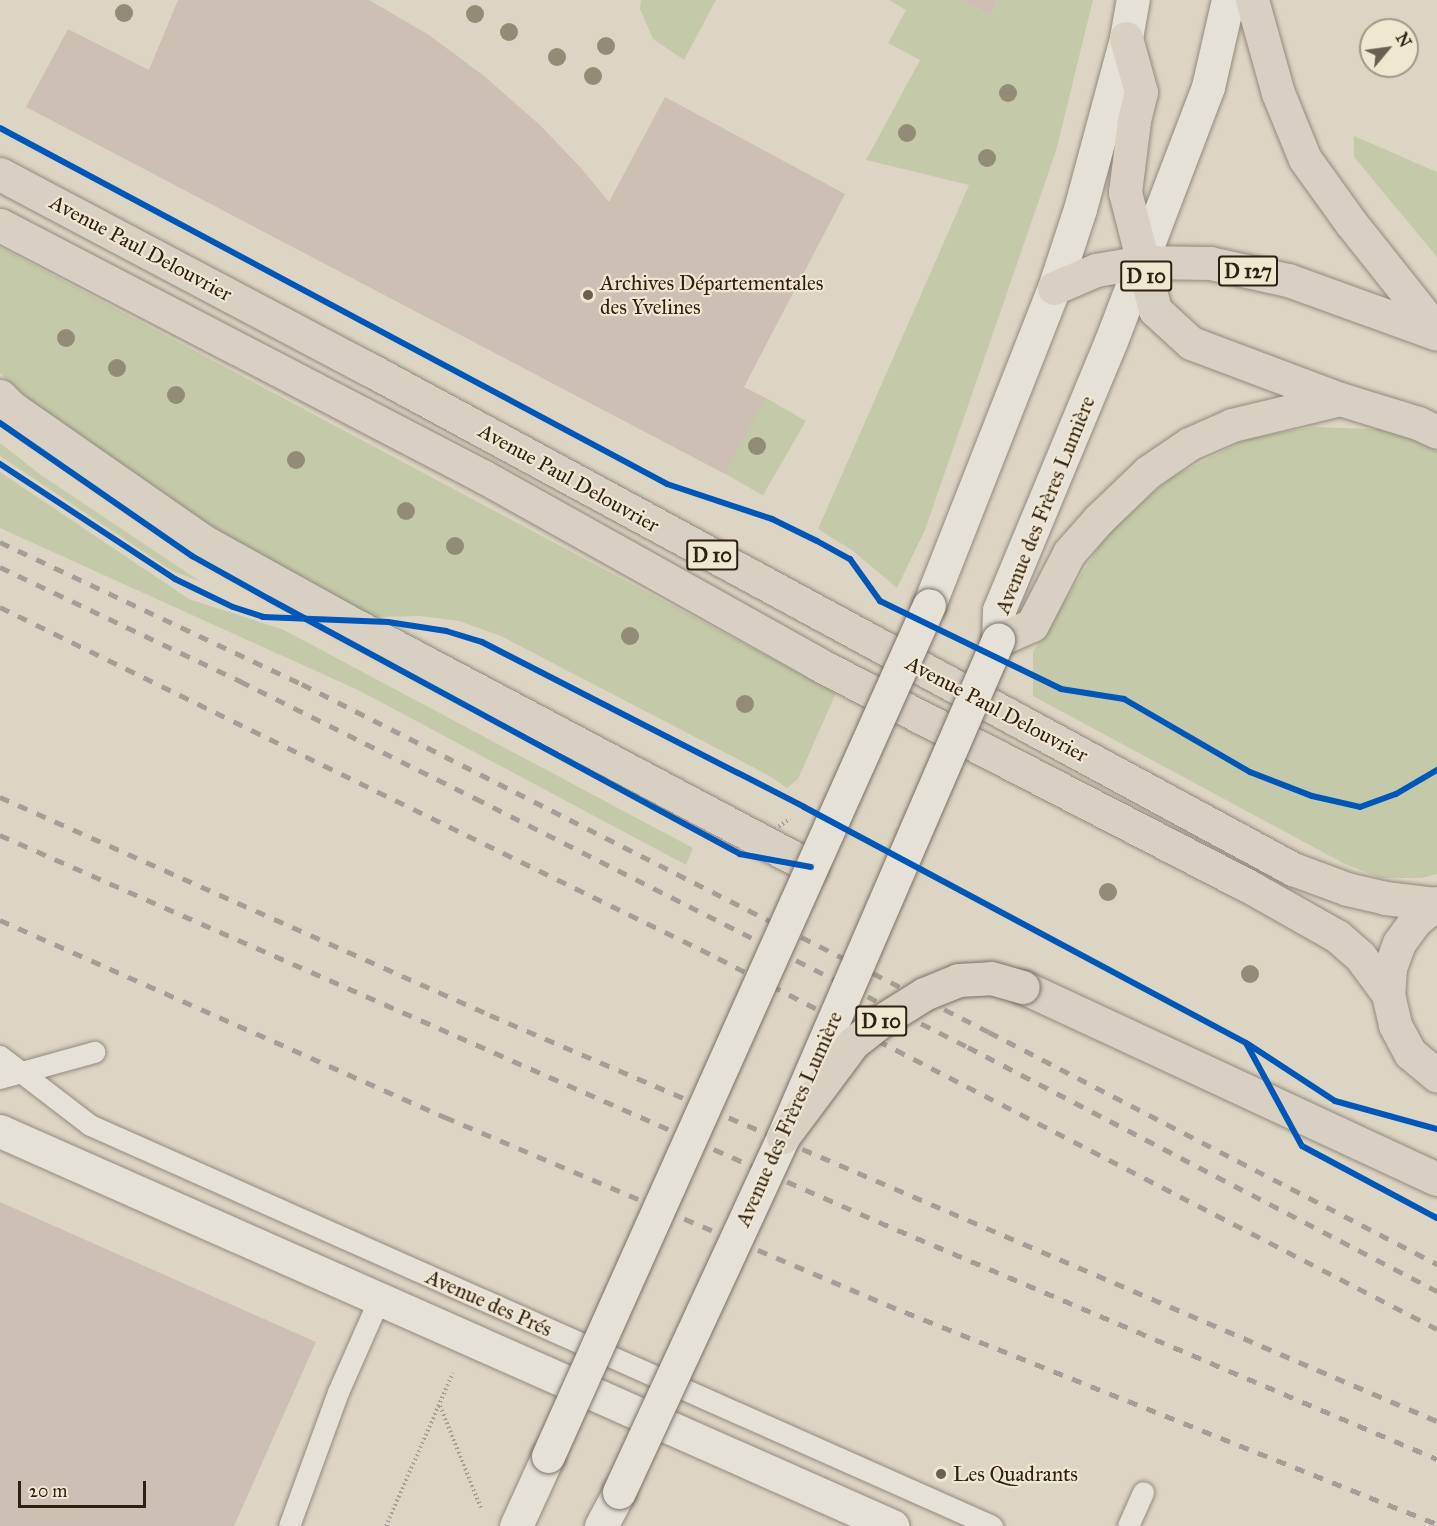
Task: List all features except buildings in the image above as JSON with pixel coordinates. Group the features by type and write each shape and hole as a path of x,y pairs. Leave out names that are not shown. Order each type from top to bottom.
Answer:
{"main road":[{"path":"516,1526 929,605 1054,288 1080,209 1126,38 1133,0"},
{"name":"Avenue des Frères Lumière","path":"602,1526 783,1137 998,640 999,610 1142,262 1208,87 1228,0"},
{"name":"D 127","path":"1252,0 1278,93 1305,159 1437,333"},
{"name":"D 10","path":"1126,38 1141,92 1134,121 1125,192 1155,310 1191,343 1340,399 1418,423 1437,432"},
{"name":"Avenue Paul Delouvrier","path":"0,174 377,373 1293,869 1347,889 1385,898 1436,903"},
{"name":"Avenue Paul Delouvrier","path":"0,225 484,477 818,664 1252,888 1337,936 1360,956 1388,994"},
{"name":"D 127","path":"1054,288 1096,270 1142,262 1210,263 1288,280 1437,333"},
{"path":"0,396 11,407 203,541 349,622 811,867"},
{"path":"998,640 1032,626 1069,553 1099,519 1148,472 1189,444 1232,425 1340,399"},
{"path":"1436,903 1415,921 1399,943 1390,968 1388,994 1395,1025 1410,1053 1437,1076"},
{"name":"D 10","path":"783,1137 853,1043 881,1021 924,994 958,980 991,978 1023,987 1437,1179"},
{"name":"Avenue des Prés","path":"14,1137 892,1526"}],"lane":[{"path":"0,1078 94,1052"},
{"name":"Avenue des Prés","path":"0,1056 90,1125 992,1526"},
{"name":"Avenue des Prés","path":"0,1117 14,1137"},
{"path":"289,1526 338,1392 379,1299"},
{"path":"1128,1526 1143,1492"}],"path":[{"path":"386,1526 468,1339"},
{"path":"439,1406 484,1513"}],"green space":[{"path":"641,0 716,0 684,60 653,39 640,9"},
{"path":"889,0 961,0 990,16 997,0 1093,0 1056,151 925,530 897,588 853,551 818,529 969,185 866,160 920,60 888,43 906,10"},
{"path":"1354,136 1437,172 1437,257 1354,157"},
{"path":"0,247 836,693 798,779 787,788 768,775 501,636 459,621 420,616 375,617 292,575 213,527 39,409 0,373"},
{"path":"766,398 806,421 763,495 723,472"},
{"path":"1314,427 1394,430 1437,451 1437,874 1422,878 1380,878 1343,863 1033,696 1033,652 1108,532 1169,479 1248,438"},
{"path":"0,443 41,475 201,582 171,570 0,456"},
{"path":"0,472 189,599 284,630 693,848 686,865 360,691 0,528"}],"railway":[{"path":"0,542 302,684 989,1032 1437,1264"},
{"path":"0,567 240,681 475,798 968,1047 1437,1291"},
{"path":"0,607 718,958 1437,1329"},
{"path":"0,797 490,1015 1437,1421"},
{"path":"0,835 879,1222 1437,1459"},
{"path":"0,920 445,1117 905,1312 1437,1524"}],"cycle path":[{"path":"0,128 667,484 772,519 817,541 850,559 880,601 1061,689 1124,699 1250,772 1312,796 1360,807 1396,794 1437,770"},
{"path":"0,423 192,556 269,599 740,854 811,867"},
{"path":"0,464 175,579 233,607 263,617 388,622 446,631 482,642 804,807 1246,1043 1302,1146 1437,1218"},
{"path":"1248,1044 1335,1101 1437,1129"}],"place":[{"name":"Archives Départementales des Yvelines","path":"588,295"},
{"name":"Les Quadrants","path":"941,1474"}]}
